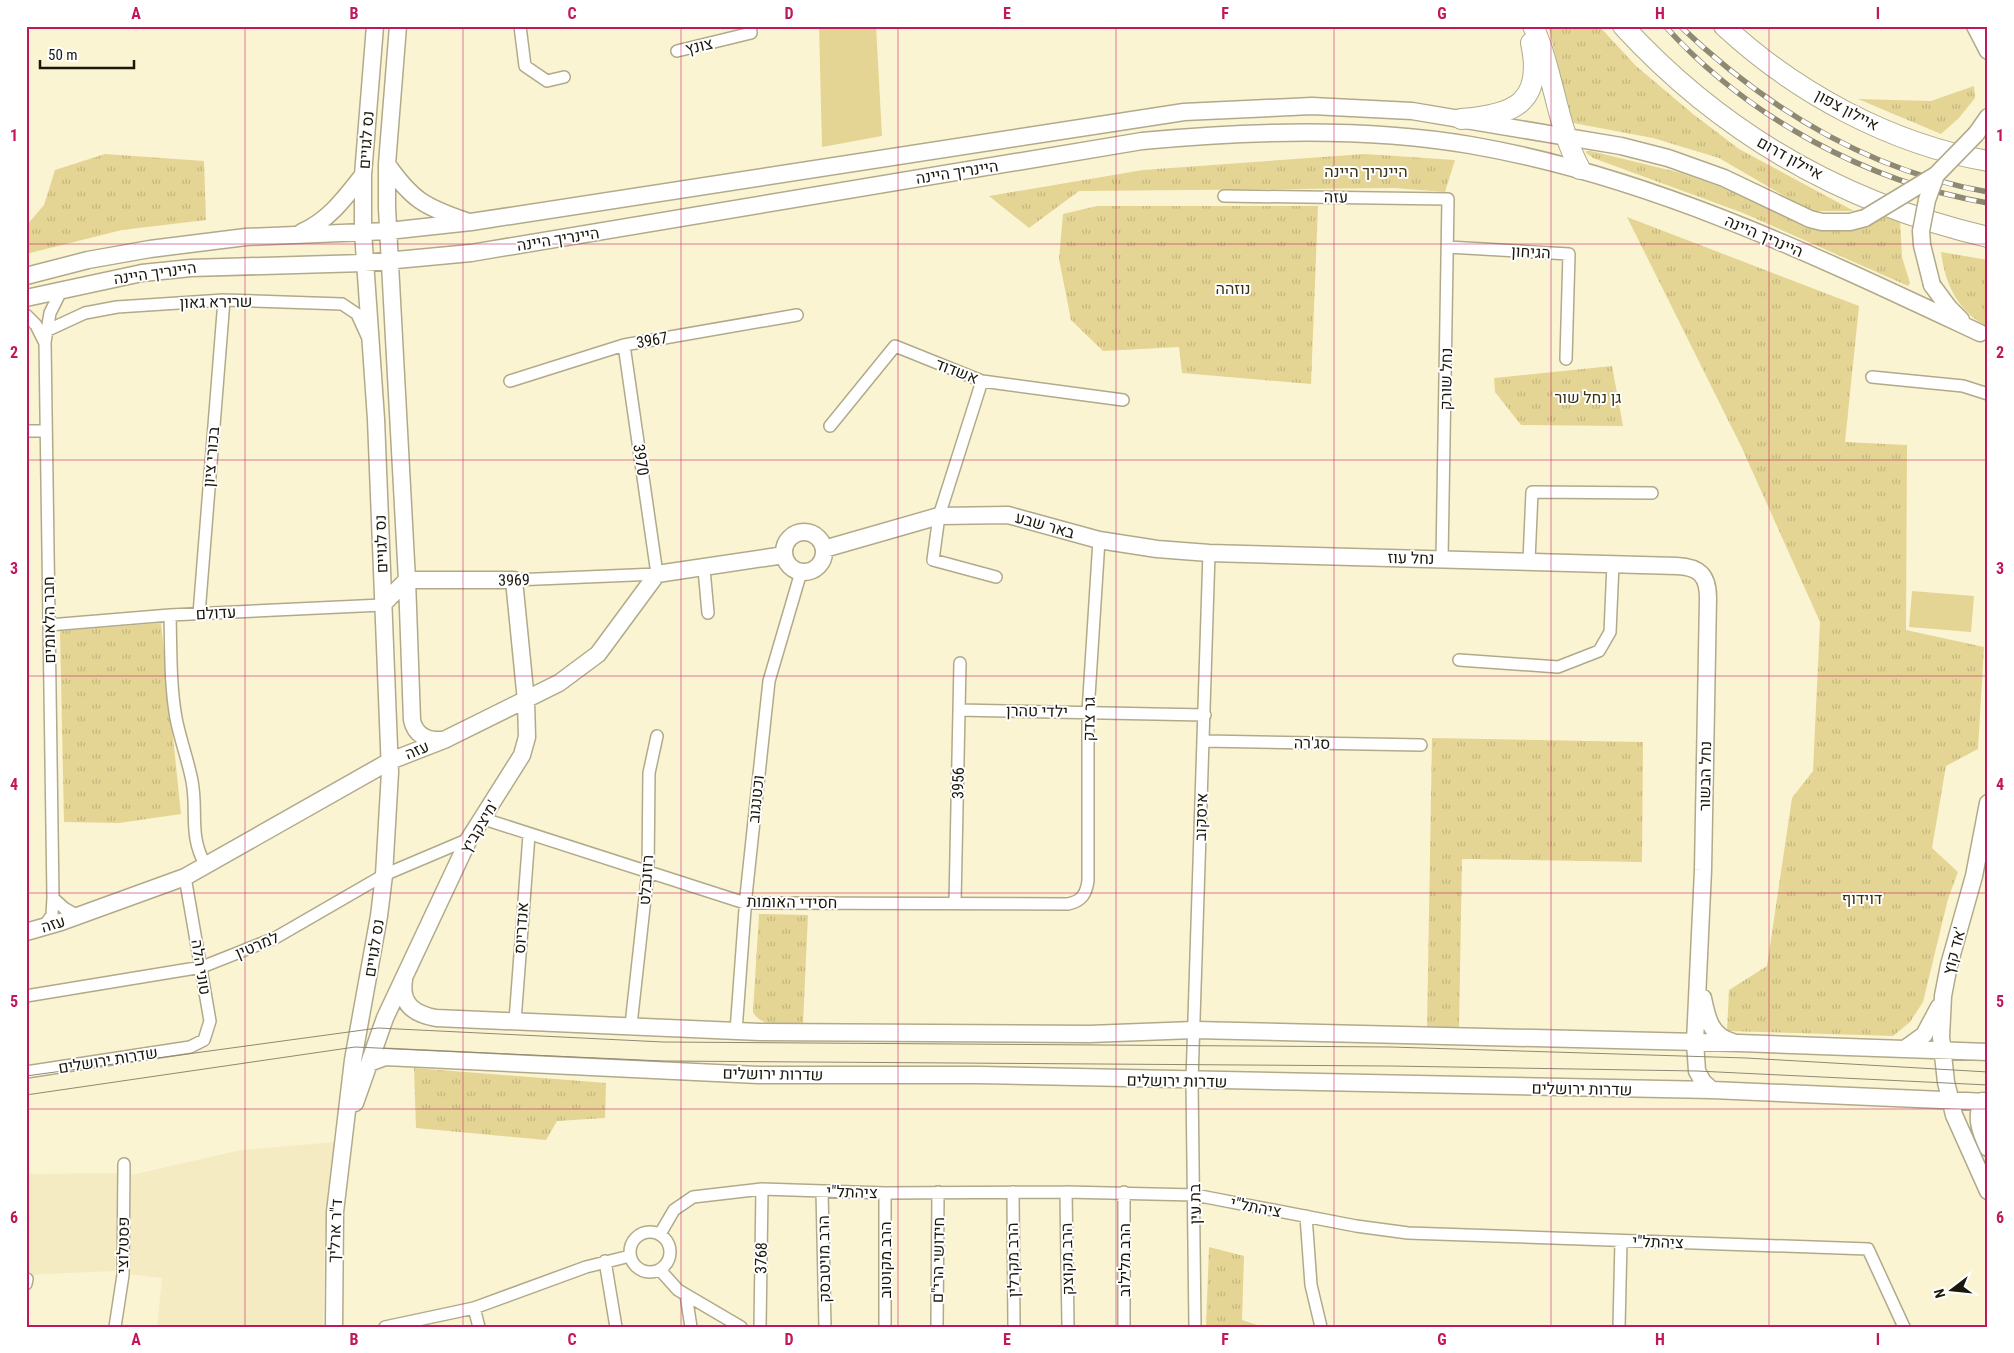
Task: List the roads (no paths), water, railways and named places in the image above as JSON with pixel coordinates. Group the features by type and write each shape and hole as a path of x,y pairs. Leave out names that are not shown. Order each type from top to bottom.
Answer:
{"highway":[{"path":"1461,119 1489,117 1504,112 1515,106 1527,95 1535,76 1527,26"},
{"path":"1533,26 1552,77 1564,136 1580,169"},
{"name":"איילון דרום","path":"1623,26 1685,87 1756,140 1801,166 1886,206 1936,225 1988,237"},
{"name":"איילון צפון","path":"1724,26 1763,60 1842,109 1921,144 1988,161"}],"street":[{"name":"נס לגויים","path":"361,1061 371,967 384,875 390,762 386,650 382,605 382,551 376,419 363,232 363,174 375,26"},
{"name":"נס לגויים","path":"398,26 387,164 388,231 413,725 423,737 433,740 444,740"},
{"path":"520,26 525,66 547,81 564,77"},
{"path":"1975,26 1988,51"},
{"name":"צונץ","path":"677,51 750,30"},
{"name":"היינריך היינה","path":"26,276 88,260 150,249 246,237 388,231 471,222 1184,112 1270,107 1352,107 1412,111 1621,146 1700,169 1810,219 1834,223 1865,218 1936,175"},
{"path":"1983,127 1936,175 1927,200 1921,231 1924,260 1932,285 1948,308 1984,335"},
{"name":"היינריך היינה","path":"26,298 142,273 191,268 364,263 472,253 1142,142 1216,134 1319,133 1414,138 1471,145 1580,169 1753,230 1984,335"},
{"path":"387,164 404,189 420,201 434,210 471,222"},
{"path":"296,234 311,228 335,210 363,174"},
{"name":"עזה","path":"1224,196 1448,199"},
{"name":"נחל שורק","path":"1442,559 1448,199"},
{"name":"הגיחון","path":"1448,247 1569,254 1566,359"},
{"name":"חבר הלאומים","path":"43,928 52,915 54,898 45,336 52,306 62,289"},
{"name":"שרירא גאון","path":"45,336 85,313 117,307 224,300 342,304 356,314 370,342"},
{"name":"בכורי ציון","path":"199,614 224,300"},
{"path":"26,315 45,336"},
{"name":"3967","path":"510,381 624,345 797,315"},
{"name":"3970","path":"624,345 657,574"},
{"name":"אשדוד","path":"830,426 895,346 982,381 1123,400"},
{"path":"1872,377 1963,386 1988,394"},
{"path":"982,381 939,516 933,560 996,577"},
{"path":"26,431 46,431"},
{"path":"1529,561 1532,492 1652,493"},
{"name":"באר שבע","path":"824,548 939,516 1008,515 1099,540 1156,549 1209,553"},
{"path":"801,532 813,534 824,548 822,561 819,566 808,572 802,572 790,567 784,556 785,543 789,537 801,532"},
{"name":"גר צדק","path":"1082,898 1088,881 1088,712 1099,540"},
{"name":"נחל עוז","path":"1209,553 1690,567 1703,574"},
{"name":"איסקוב","path":"1192,1081 1209,553"},
{"path":"657,574 704,569 784,556"},
{"path":"1459,660 1558,667 1599,651 1610,632 1613,564"},
{"path":"704,569 708,613"},
{"name":"וכטנגוב","path":"736,1031 745,903 769,680 802,572"},
{"name":"עזה","path":"26,932 78,916 185,877 390,762 444,740 501,713 576,673 598,654 657,574"},
{"name":"3969","path":"407,580 514,580 657,574"},
{"name":"נחל הבשור","path":"1703,574 1708,586 1708,598 1700,978 1695,1042 1697,1072 1702,1082 1712,1090"},
{"path":"382,605 407,580"},
{"name":"מיצקביץ'","path":"361,1061 404,980 469,840 484,819 522,755 526,737 526,701 514,580"},
{"name":"עדולם","path":"49,625 170,615 382,605"},
{"path":"170,615 173,694 178,725 192,781 194,838 206,866"},
{"name":"3956","path":"955,903 960,663"},
{"name":"ילדי טהרן","path":"959,710 1205,715"},
{"name":"רוזנבלט","path":"632,1025 648,871 648,774 657,736"},
{"name":"סג'רה","path":"1204,742 1421,745"},
{"name":"אד קוץ'","path":"1988,803 1974,876 1949,965 1943,996 1941,1049 1950,1101 1988,1191"},
{"name":"חסידי האומות","path":"484,819 745,903 1068,904 1082,898"},
{"name":"אנדריוס","path":"515,1020 529,835"},
{"name":"למרטין","path":"26,996 202,967 275,938 384,875 469,840"},
{"name":"טוני הלה","path":"185,877 202,967 210,1028 204,1040 190,1047"},
{"path":"54,898 64,908 78,916"},
{"name":"נחל הבשור","path":"1700,978 1706,1013 1712,1027 1720,1037 1739,1043"},
{"path":"404,980 404,993 407,1004 416,1013 424,1016 736,1031 1016,1034 1194,1030 1739,1043 1988,1052"},
{"path":"1906,1048 1916,1042 1928,1028 1943,996"},
{"name":"שדרות ירושלים","path":"26,1072 190,1047"},
{"name":"שדרות ירושלים","path":"361,1061 385,1057 758,1075 1006,1076 1712,1090 1985,1102"},
{"name":"ד\"ר ארליך","path":"334,1327 335,1212 345,1136 361,1061"},
{"name":"בת עין","path":"1192,1081 1195,1195 1195,1327"},
{"path":"1985,1102 1979,1108 1978,1121 1988,1148"},
{"name":"פסטלוצי","path":"116,1327 123,1275 124,1164"},
{"name":"ציהתל\"י","path":"660,1234 674,1210 693,1197 762,1189 885,1193 1124,1192 1195,1195 1356,1226 1408,1233 1868,1249 1904,1327"},
{"name":"3768","path":"760,1327 762,1189"},
{"name":"הרב מויטבסק","path":"822,1191 825,1327"},
{"name":"חידושי הרי\"ם","path":"937,1327 938,1192"},
{"name":"הרב מקרלין","path":"1013,1192 1014,1327"},
{"name":"הרב מקוצק","path":"1066,1192 1068,1327"},
{"name":"הרב מלילוב","path":"1124,1192 1124,1327"},
{"name":"הרב מקוטוב","path":"885,1193 885,1327"},
{"path":"1306,1216 1311,1285 1321,1327"},
{"path":"654,1232 660,1234 668,1243 671,1255 669,1261 660,1270 654,1272 642,1271 632,1262 630,1256 632,1243 641,1234 654,1232"},
{"path":"1618,1327 1621,1241"},
{"path":"386,1327 474,1308 605,1261 630,1256"},
{"path":"605,1261 616,1327"},
{"path":"660,1270 672,1285 686,1295 741,1327"},
{"path":"686,1295 691,1327"},
{"path":"474,1308 479,1327"}],"tram line":[{"path":"26,1076 378,1028 663,1042 1391,1047 1746,1058 1988,1072"},
{"path":"26,1095 355,1047 663,1061 1390,1066 1697,1071 1988,1085"}],"railway":[{"path":"1665,26 1697,59 1733,89 1771,116 1812,141 1854,162 1898,179 1943,193 1988,203"},
{"path":"1680,26 1748,84 1822,132 1861,152 1902,169 1944,182 1988,192"}],"park label":[{"name":"נוזהה","path":"1233,288"},
{"name":"גן נחל שור","path":"1588,397"},
{"name":"דוידוף","path":"1862,898"}]}
